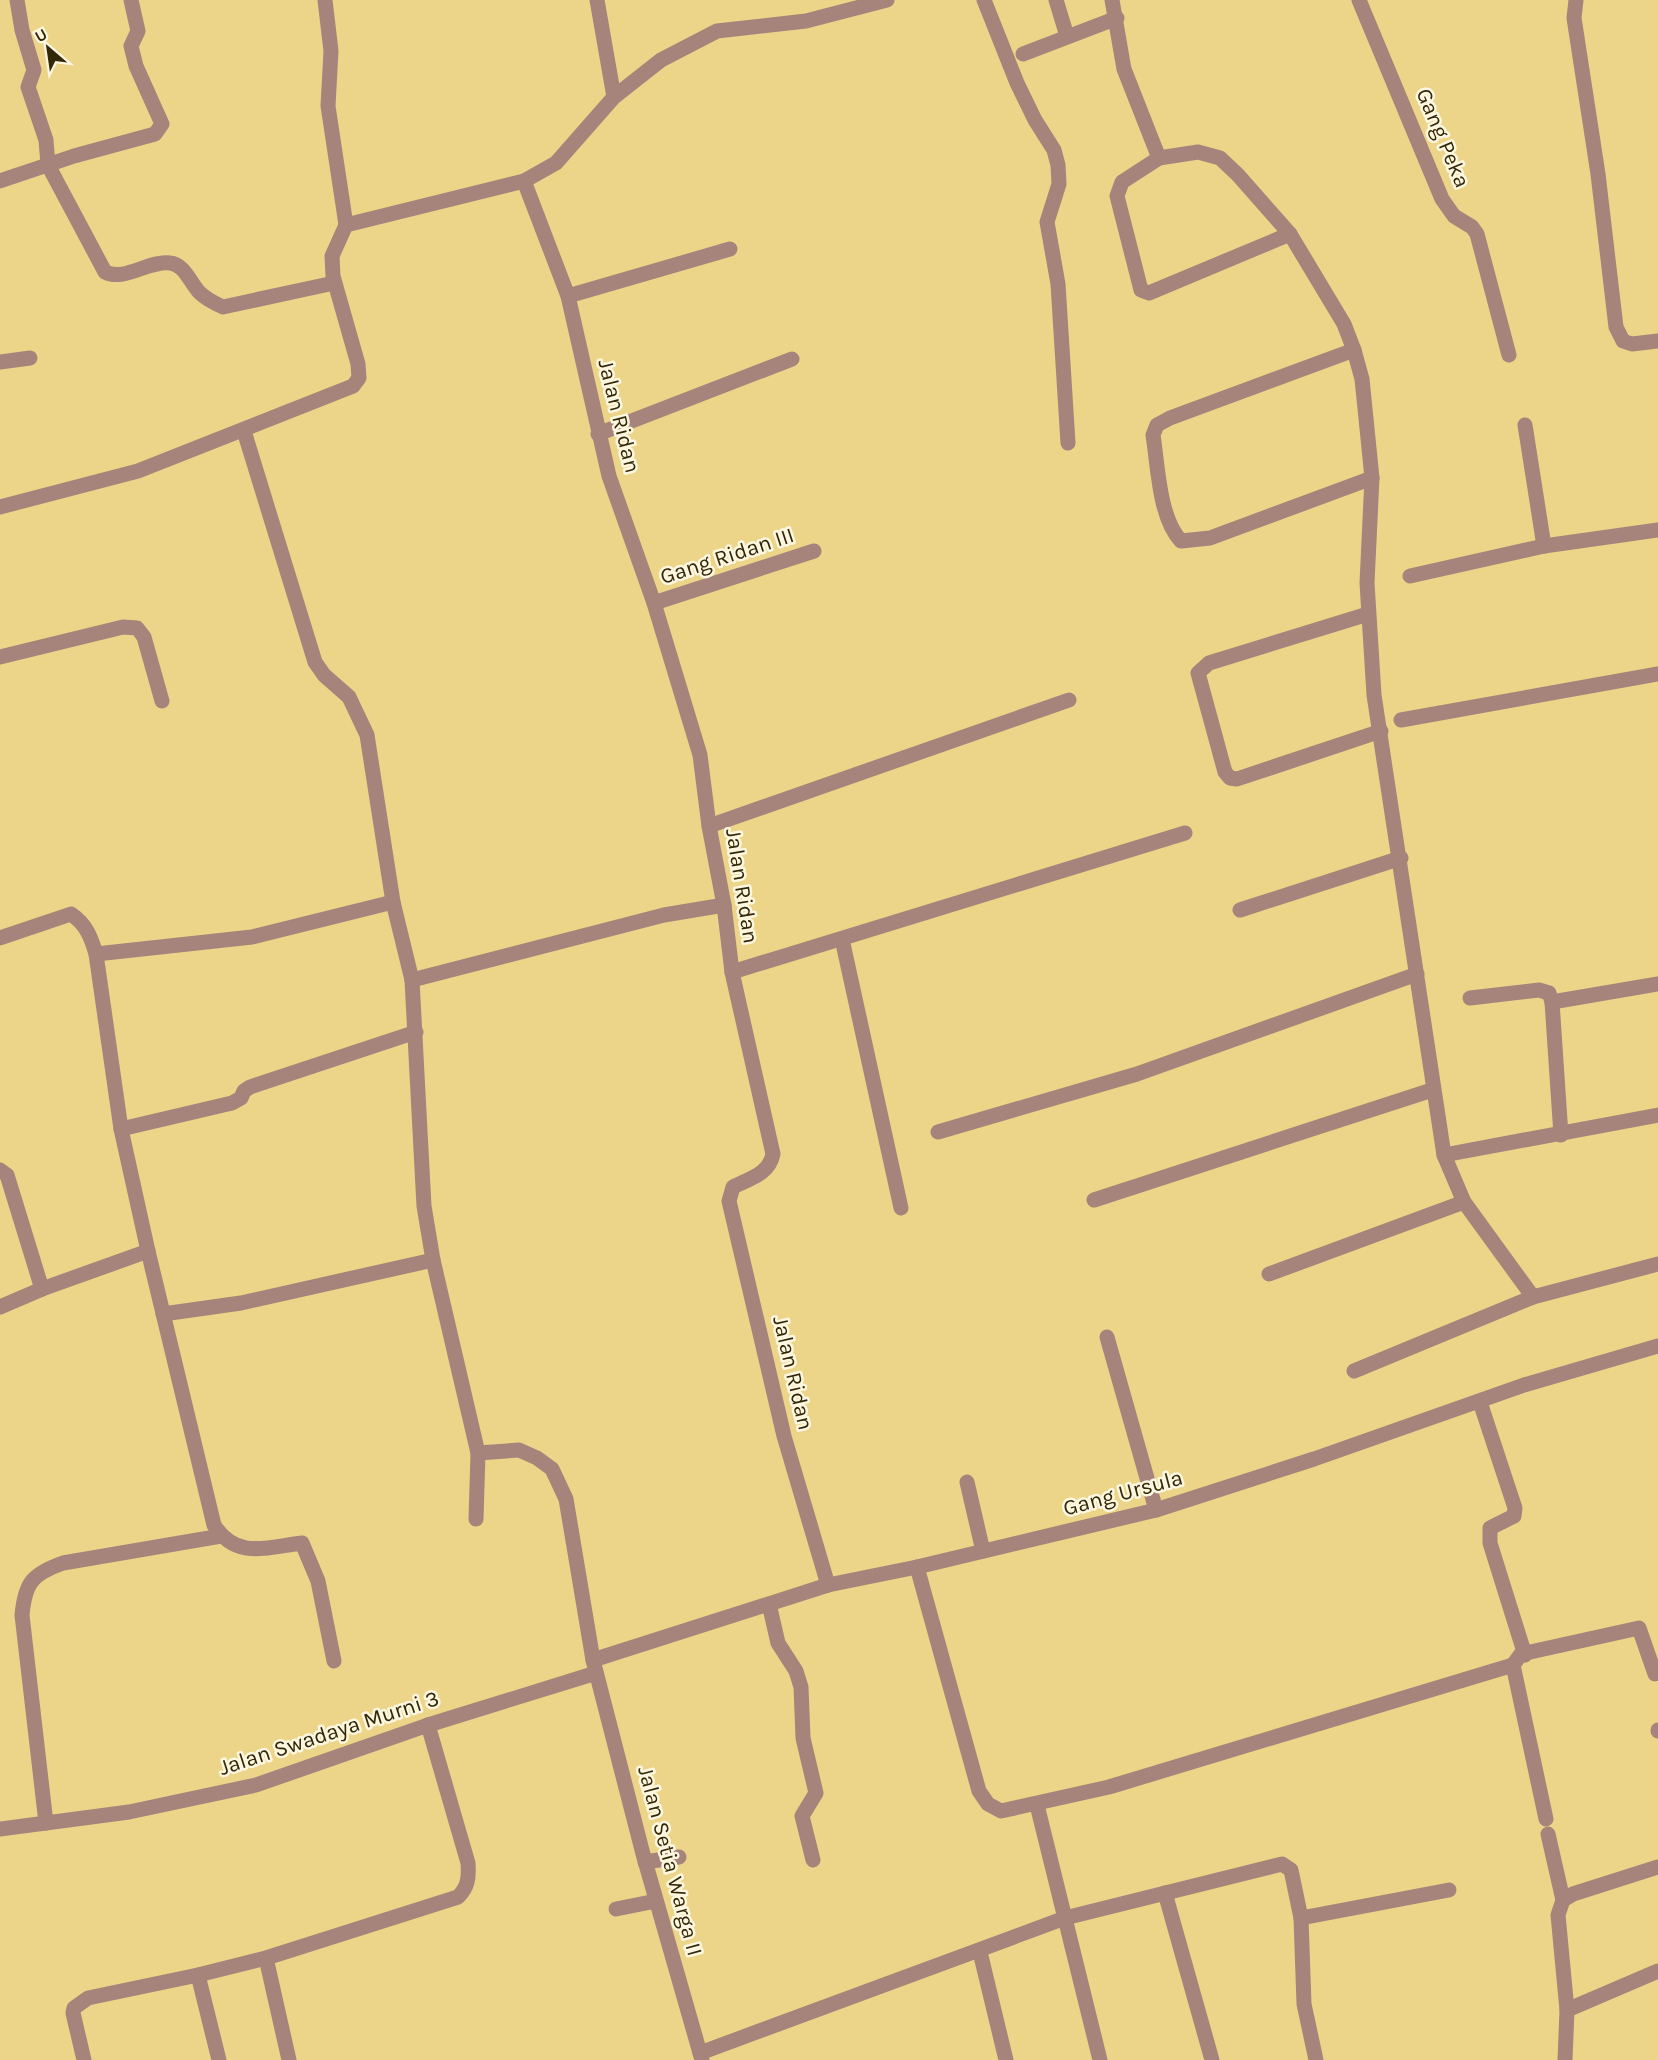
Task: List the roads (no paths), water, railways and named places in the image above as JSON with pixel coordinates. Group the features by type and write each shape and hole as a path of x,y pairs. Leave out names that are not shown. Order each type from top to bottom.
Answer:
{"street":[{"path":"17,0 22,30 34,70 28,87 46,140 48,165 102,268 108,274 114,275 163,262 173,263 182,268 205,297 223,307 334,283"},
{"path":"0,181 155,134 162,124 136,66 131,46 138,31 130,0"},
{"path":"0,507 138,471 344,390 352,386 359,378 358,364 334,283 332,256 346,225 328,106 331,51 325,0"},
{"path":"597,0 614,97"},
{"path":"346,225 524,181 556,163 614,97 661,60 717,31 806,21 887,0"},
{"path":"984,0 1017,83 1035,120 1054,150 1058,165 1059,184 1047,222 1058,284 1068,443"},
{"path":"1056,0 1067,36"},
{"path":"1112,0 1117,18 1124,69 1159,158"},
{"name":"Gang Peka","path":"1359,0 1442,199 1454,216 1476,231 1509,355"},
{"path":"1576,0 1574,18 1598,174 1616,327 1623,341 1632,344 1658,341"},
{"path":"1023,54 1117,18"},
{"path":"1290,234 1149,292 1141,290 1117,196 1122,182 1159,158 1198,152 1220,158 1239,175 1290,234 1344,324 1354,350 1362,379 1372,478 1368,614 1374,695 1401,858 1432,1090 1444,1155 1464,1202 1533,1297"},
{"name":"Jalan Ridan","path":"524,181 568,296 609,476 654,603 700,755 709,825 724,904 732,972 773,1154 771,1165 766,1171 733,1187 729,1201 784,1436 828,1585"},
{"path":"568,296 730,249"},
{"path":"1354,350 1170,418 1157,425 1154,435 1167,518 1172,532 1180,541 1210,538 1372,478"},
{"path":"0,362 30,358"},
{"path":"598,434 792,359"},
{"path":"1525,425 1544,546"},
{"path":"244,430 315,662 324,675 349,698 367,735 393,902 412,980 416,1032 420,1177 433,1260 478,1452 476,1519"},
{"path":"1410,576 1544,546 1658,530"},
{"name":"Gang Ridan III","path":"654,603 814,551"},
{"path":"1368,614 1209,663 1198,673 1225,772 1230,778 1237,779 1381,731"},
{"path":"0,657 123,627 136,628 144,637 162,701"},
{"path":"1401,720 1658,674"},
{"path":"709,825 1069,700"},
{"path":"732,972 1185,833"},
{"path":"1240,910 1401,858"},
{"path":"96,954 252,937 393,902"},
{"path":"412,980 664,915 724,904"},
{"path":"0,938 71,914 81,921 89,934 96,954 121,1129 207,1504 221,1536 233,1546 243,1548 302,1543 318,1581 334,1660"},
{"path":"842,939 901,1208"},
{"path":"938,1132 1137,1074 1417,974"},
{"path":"1552,1002 1658,984"},
{"path":"1470,998 1539,990 1550,993 1561,1135"},
{"path":"121,1129 232,1104 241,1098 244,1091 250,1087 416,1032"},
{"path":"1094,1200 1432,1090"},
{"path":"1444,1155 1561,1135 1658,1115"},
{"path":"0,1170 7,1175 42,1289"},
{"path":"1269,1274 1464,1202"},
{"path":"0,1307 42,1289 148,1251"},
{"path":"163,1314 241,1303 433,1260"},
{"path":"1354,1371 1533,1297 1658,1264"},
{"path":"1107,1337 1156,1510"},
{"name":"Gang Ursula","path":"595,1666 828,1585 917,1567 1156,1510 1480,1402 1524,1385 1658,1346"},
{"path":"1480,1402 1515,1508 1514,1516 1490,1528 1490,1543 1525,1655"},
{"name":"Jalan Setia Warga II","path":"478,1452 519,1450 537,1458 552,1469 566,1499 595,1666 645,1862 701,2056"},
{"path":"967,1482 983,1551"},
{"path":"46,1822 22,1616 28,1586 44,1569 63,1563 221,1536"},
{"path":"917,1567 979,1791 988,1804 1000,1811 1037,1805 1109,1787 1513,1665 1521,1654 1525,1655 1639,1628 1655,1674 1658,1673"},
{"path":"769,1604 778,1643 795,1671 801,1687 802,1728 816,1793 802,1816 813,1860"},
{"path":"1513,1665 1563,1900 1558,1915 1558,1933 1567,2010 1565,2060"},
{"name":"Jalan Swadaya Murni 3","path":"0,1828 129,1812 256,1785 595,1666"},
{"path":"84,2060 73,2013 74,2008 80,2002 88,1998 266,1958 458,1898 468,1883 468,1863 428,1725"},
{"path":"1037,1805 1101,2060"},
{"path":"645,1862 679,1857"},
{"path":"701,2056 1065,1918 1287,1865 1294,1879 1301,1918 1304,2004 1316,2060"},
{"path":"1563,1900 1573,1894 1658,1867"},
{"path":"1301,1918 1449,1890"},
{"path":"1165,1893 1212,2060"},
{"path":"616,1909 656,1901"},
{"path":"980,1952 1005,2060"},
{"path":"266,1958 289,2060"},
{"path":"1567,2010 1658,1971"},
{"path":"198,1975 219,2060"}]}
